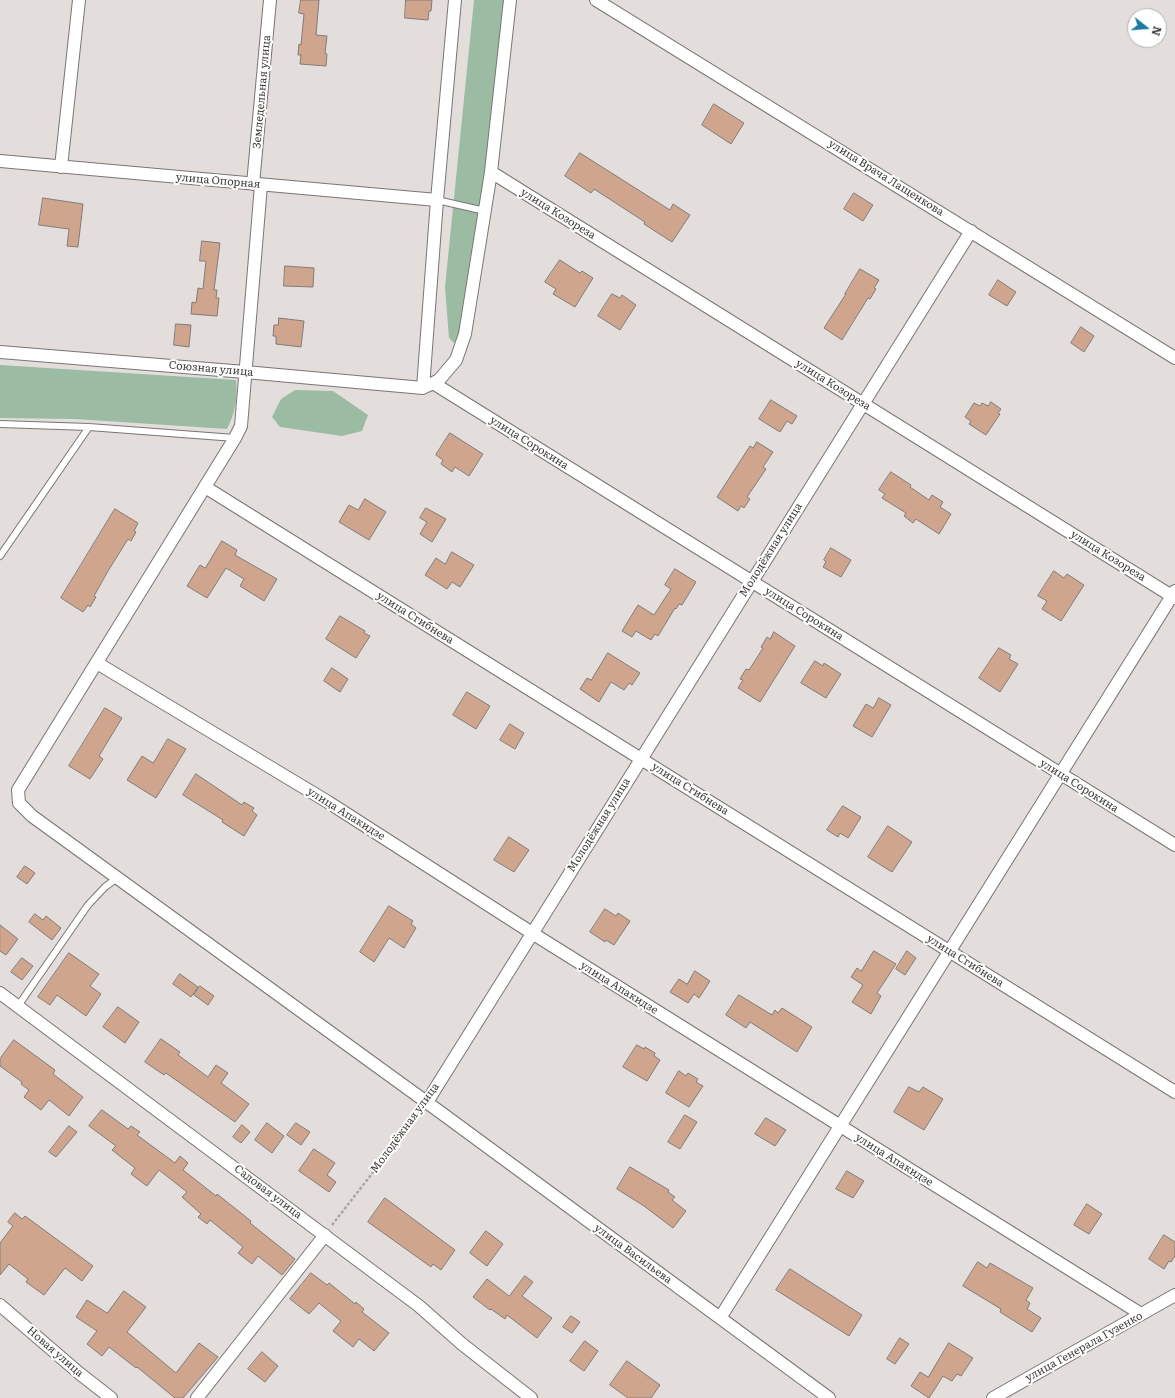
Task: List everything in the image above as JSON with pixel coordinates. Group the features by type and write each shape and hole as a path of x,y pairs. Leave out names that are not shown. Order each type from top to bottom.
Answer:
{"street":[{"path":"61,167 79,0"},
{"name":"Земледельная улица","path":"97,663 236,438 240,426 270,0"},
{"path":"428,386 436,200 455,0"},
{"path":"428,386 439,380 456,360 465,334 491,172 510,0"},
{"name":"улица Врача Лащенкова","path":"596,0 1175,358"},
{"name":"улица Опорная","path":"0,161 436,200"},
{"name":"улица Козореза","path":"491,172 863,404 1174,595"},
{"name":"Молодёжная улица","path":"432,1106 532,933 971,231"},
{"name":"Союзная улица","path":"0,352 428,386"},
{"name":"улица Сорокина","path":"428,386 752,582 1175,845"},
{"name":"улица Сгибнева","path":"205,487 1175,1092"},
{"path":"720,1318 1060,774 1174,595"},
{"name":"улица Васильева","path":"97,663 18,790 19,803 32,816 432,1106 829,1398"},
{"name":"улица Апакидзе","path":"97,663 328,802 532,933 1141,1314"},
{"name":"Садовая улица","path":"0,993 418,1306 462,1344 530,1398"},
{"path":"197,1398 324,1235"},
{"name":"улица Генерала Гузенко","path":"993,1398 1175,1295"},
{"name":"Новая улица","path":"0,1305 79,1373 111,1398"}],"lane":[{"path":"436,200 485,211"},
{"path":"0,424 89,427 236,438"},
{"path":"0,556 89,427"},
{"path":"18,1006 88,905 105,887 117,878"}],"path":[{"name":"Молодёжная улица","path":"324,1235 432,1106"}],"green space":[{"path":"474,0 506,0 483,209 461,331 454,343 449,338 445,287"},
{"path":"0,365 236,380 237,393 232,417 227,429 75,419 0,418"},
{"path":"295,390 333,391 368,415 362,431 342,436 280,427 272,417 281,399"}],"building":[{"path":"301,0 319,0 316,35 327,36 325,53 327,54 326,66 300,64 301,55 298,55 299,44 301,45 304,14 299,13"},
{"path":"406,0 432,0 428,20 405,18"},
{"path":"714,104 744,123 731,144 702,125"},
{"path":"580,153 670,210 673,204 690,215 672,242 644,224 645,222 594,189 591,193 565,176"},
{"path":"854,193 873,205 863,221 844,209"},
{"path":"43,198 83,204 78,247 67,246 69,229 39,225"},
{"path":"202,241 220,243 214,290 217,290 216,298 219,298 217,316 191,314 192,302 196,303 198,288 203,289 206,261 200,261"},
{"path":"560,260 580,273 582,271 593,278 575,307 553,294 556,289 545,282"},
{"path":"285,266 314,268 313,287 284,286"},
{"path":"860,269 879,280 870,299 868,298 842,340 824,328"},
{"path":"998,280 1016,292 1007,306 989,295"},
{"path":"612,294 620,298 622,295 636,305 620,330 598,316"},
{"path":"279,318 304,321 301,347 276,344 276,336 273,336 274,325 278,325"},
{"path":"176,324 191,325 189,347 174,345"},
{"path":"1081,327 1094,336 1084,352 1071,343"},
{"path":"771,400 797,416 792,424 787,421 780,432 759,419"},
{"path":"991,402 1001,409 998,413 1000,414 986,435 969,424 971,421 965,417 974,403 980,406 982,403 988,406"},
{"path":"450,433 483,454 469,476 455,467 452,472 441,464 443,460 436,455"},
{"path":"757,442 773,452 763,467 766,469 747,497 750,499 744,508 741,506 738,511 717,497 750,446 753,448"},
{"path":"891,472 911,485 910,487 929,500 932,495 943,502 940,507 951,514 939,534 916,519 913,523 904,516 906,513 882,498 885,494 879,490"},
{"path":"365,499 386,512 369,540 339,522 349,505 358,510"},
{"path":"426,508 446,519 432,542 420,534 427,522 420,518"},
{"path":"115,509 138,523 134,531 136,532 131,541 128,539 108,571 94,596 96,597 90,607 88,605 83,612 61,598"},
{"path":"222,541 237,550 235,555 277,579 264,601 240,586 244,579 226,568 207,598 187,586 200,565 205,568"},
{"path":"831,548 851,560 841,577 823,567 826,562 824,560"},
{"path":"452,552 474,565 460,587 452,582 447,589 425,575 436,558 445,564"},
{"path":"675,569 696,582 682,605 679,604 676,609 675,608 658,636 655,634 651,640 636,631 632,637 622,631 638,605 654,615 671,589 665,585"},
{"path":"1054,571 1064,578 1067,574 1084,585 1061,621 1042,609 1047,601 1038,596"},
{"path":"340,616 365,631 364,633 370,636 356,658 326,639"},
{"path":"774,632 795,646 760,702 738,688 743,680 740,679 746,669 749,670 763,648 761,647 767,637 770,639"},
{"path":"999,648 1011,655 1009,659 1018,664 1000,692 979,678"},
{"path":"608,653 640,673 632,685 629,683 624,690 611,682 599,702 580,689 587,678 591,680"},
{"path":"815,661 823,666 824,663 841,674 826,698 801,683"},
{"path":"332,668 348,679 340,692 324,681"},
{"path":"467,692 490,706 476,729 453,715"},
{"path":"879,698 891,705 872,737 853,726 866,704 873,708"},
{"path":"105,708 122,718 99,756 103,759 90,779 69,766"},
{"path":"510,724 524,733 515,749 500,740"},
{"path":"168,739 186,749 156,798 127,780 142,756 153,763"},
{"path":"196,774 242,805 244,802 254,808 252,811 257,815 244,836 222,822 223,820 183,795"},
{"path":"843,806 861,817 848,838 840,833 838,837 827,830"},
{"path":"888,826 912,842 892,872 868,857"},
{"path":"509,837 529,850 514,872 494,860"},
{"path":"25,866 35,873 27,884 17,877"},
{"path":"389,906 413,921 411,924 416,928 404,948 389,938 374,962 360,952"},
{"path":"605,909 616,916 618,913 630,921 614,945 606,940 605,942 590,932"},
{"path":"35,914 43,920 46,916 61,928 52,940 29,922"},
{"path":"0,925 18,939 6,955 0,951"},
{"path":"874,951 896,964 877,993 881,996 871,1014 852,1002 863,985 851,977 857,968 861,971"},
{"path":"907,951 916,958 905,975 896,969"},
{"path":"69,953 99,974 90,986 101,994 86,1016 57,995 50,1005 38,997"},
{"path":"22,958 33,966 22,980 11,972"},
{"path":"695,971 710,981 699,998 694,994 688,1003 670,992 679,979 687,984"},
{"path":"180,974 198,987 191,997 173,984"},
{"path":"200,986 214,996 208,1005 194,995"},
{"path":"739,995 772,1015 775,1010 778,1013 782,1008 812,1027 797,1052 750,1022 746,1028 726,1015"},
{"path":"118,1007 139,1022 125,1043 103,1027"},
{"path":"161,1039 180,1052 178,1055 208,1077 216,1065 228,1073 221,1083 249,1104 235,1122 166,1073 164,1075 145,1062"},
{"path":"14,1040 55,1070 53,1074 83,1097 69,1116 49,1100 41,1110 24,1097 29,1090 21,1084 22,1082 0,1066 0,1059"},
{"path":"637,1045 644,1049 645,1047 655,1053 654,1056 660,1060 647,1081 623,1067"},
{"path":"679,1071 686,1076 688,1073 698,1079 696,1082 703,1086 689,1107 666,1093"},
{"path":"909,1087 919,1092 923,1087 943,1099 924,1130 894,1112"},
{"path":"102,1110 128,1129 131,1126 140,1132 137,1135 175,1163 180,1156 188,1163 183,1170 251,1221 250,1223 295,1259 282,1275 258,1256 252,1264 238,1253 243,1247 210,1220 207,1224 198,1217 201,1214 182,1197 187,1192 159,1170 147,1186 131,1174 135,1168 112,1150 116,1146 89,1126"},
{"path":"685,1115 697,1122 680,1149 668,1142"},
{"path":"766,1118 786,1130 775,1146 755,1134"},
{"path":"267,1123 284,1136 272,1153 255,1140"},
{"path":"296,1123 310,1132 301,1145 287,1135"},
{"path":"242,1125 250,1132 241,1143 233,1137"},
{"path":"69,1126 77,1132 56,1157 49,1152"},
{"path":"314,1149 335,1163 327,1175 336,1182 329,1192 299,1171"},
{"path":"630,1167 669,1190 668,1192 675,1197 672,1200 686,1211 673,1228 644,1206 617,1189"},
{"path":"847,1171 864,1181 853,1198 836,1189"},
{"path":"385,1198 455,1250 441,1270 433,1264 431,1267 368,1222"},
{"path":"1087,1204 1102,1214 1089,1234 1074,1225"},
{"path":"15,1213 22,1219 25,1216 93,1266 82,1281 65,1268 44,1295 26,1282 28,1279 9,1264 0,1275 0,1243 13,1226 8,1222"},
{"path":"486,1231 503,1244 487,1266 470,1253"},
{"path":"1164,1235 1175,1242 1175,1256 1171,1262 1169,1261 1164,1269 1149,1259"},
{"path":"978,1262 987,1268 990,1263 1033,1288 1026,1300 1030,1303 1027,1309 1041,1318 1032,1332 1000,1312 1001,1309 963,1286"},
{"path":"790,1269 862,1315 849,1336 776,1290"},
{"path":"311,1273 327,1285 329,1283 355,1304 356,1302 364,1309 362,1312 389,1333 374,1351 359,1339 353,1347 333,1331 341,1321 319,1303 309,1314 290,1299"},
{"path":"525,1276 533,1282 522,1296 552,1318 537,1338 507,1315 505,1319 473,1297 487,1279 509,1296"},
{"path":"124,1291 146,1307 127,1332 176,1373 199,1343 218,1357 183,1398 175,1398 137,1367 136,1368 109,1347 102,1356 87,1344 97,1331 76,1317 87,1300 107,1313"},
{"path":"571,1316 580,1322 572,1333 563,1327"},
{"path":"900,1338 909,1344 895,1364 887,1359"},
{"path":"585,1341 598,1351 584,1371 570,1361"},
{"path":"949,1343 973,1358 961,1376 957,1374 952,1381 943,1376 929,1398 911,1386 920,1372 928,1377"},
{"path":"262,1352 278,1366 265,1382 248,1369"},
{"path":"627,1361 660,1385 651,1398 628,1398 610,1385"}]}
